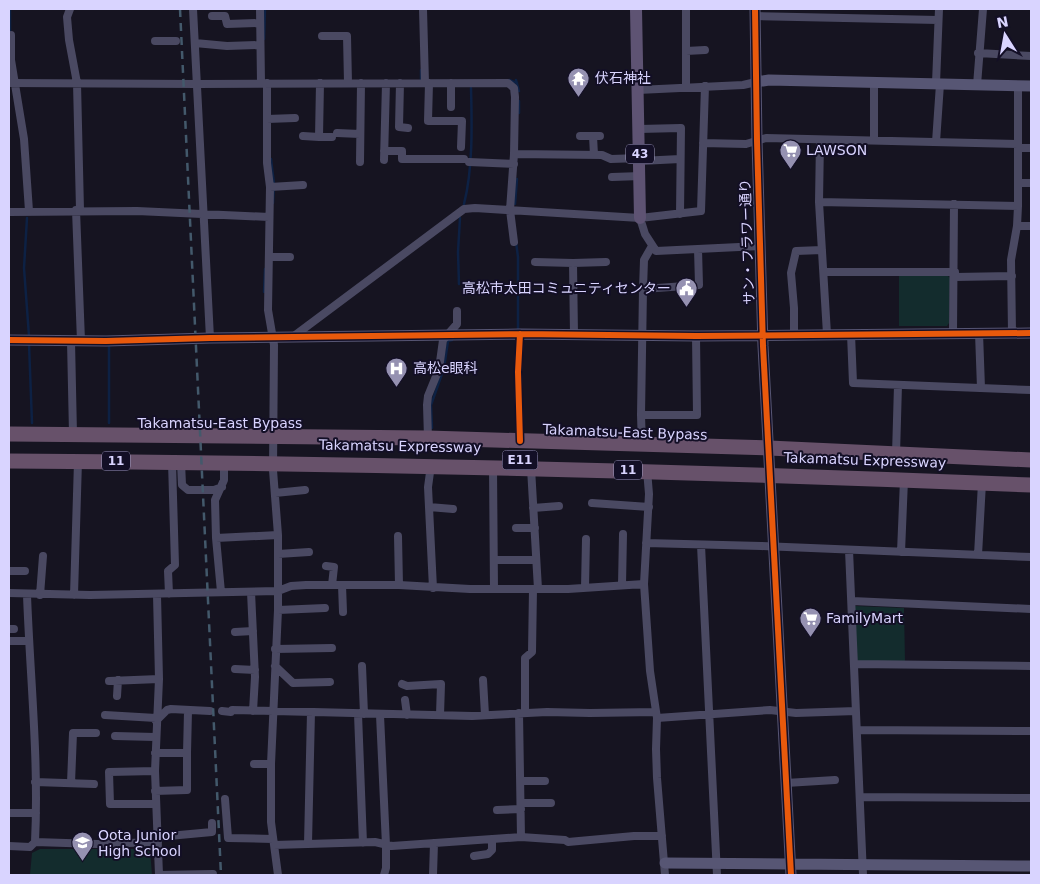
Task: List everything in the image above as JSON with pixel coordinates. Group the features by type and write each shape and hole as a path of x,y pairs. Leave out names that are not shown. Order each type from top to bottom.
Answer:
{"highway":[{"name":"Takamatsu-East Bypass","path":"9,434 428,438 769,448 1031,460"},
{"name":"Takamatsu Expressway","path":"9,441 540,449 1031,467"},
{"name":"Takamatsu Expressway","path":"9,452 539,461 1031,478"},
{"name":"11","path":"9,461 274,462 647,470 1031,485"}],"main road":[{"name":"43","path":"636,9 641,176 640,218"}],"street":[{"path":"70,9 67,17 69,40 78,83 78,210 73,434"},
{"path":"193,9 210,338"},
{"path":"260,9 260,45 267,119 267,163 270,188 268,310 274,345 274,462 278,534 278,610 271,764 271,822 278,875"},
{"path":"423,9 428,121 462,122 461,147"},
{"path":"686,9 686,87"},
{"path":"936,142 939,9"},
{"path":"977,85 978,53 983,9"},
{"path":"755,12 938,20"},
{"name":"サン・フラワー通り","path":"755,12 756,141 762,335 791,870"},
{"path":"212,16 225,16 227,24 260,23"},
{"path":"12,34 12,83 24,139 29,211"},
{"path":"322,36 347,36 348,83"},
{"path":"155,41 176,41"},
{"path":"195,43 228,46 260,45"},
{"path":"686,51 705,50"},
{"path":"978,53 1031,56"},
{"path":"638,90 743,85 769,80 1031,86"},
{"path":"12,83 505,82 511,84 514,88 515,97 514,164 510,210 514,242"},
{"path":"874,82 874,140"},
{"path":"319,136 320,83"},
{"path":"360,162 361,83"},
{"path":"384,160 386,83"},
{"path":"400,83 399,127 408,128"},
{"path":"451,108 452,83"},
{"path":"293,337 464,209 475,208 640,218 701,211 705,86"},
{"path":"1012,333 1011,260 1017,226 1018,206 1018,86"},
{"path":"267,119 295,118"},
{"path":"639,129 681,128 680,214"},
{"path":"303,136 360,134"},
{"path":"580,136 596,136 594,155"},
{"path":"703,143 746,144 766,138 936,142 1031,148"},
{"path":"820,140 819,202 827,334"},
{"path":"384,151 402,151 402,159 466,160 514,164"},
{"path":"514,154 602,155 612,159 640,160 680,159"},
{"path":"612,177 641,176"},
{"path":"1018,183 1031,183"},
{"path":"270,188 303,185"},
{"path":"819,202 1018,206"},
{"path":"953,333 955,274 954,204"},
{"path":"9,212 78,210 203,213 269,217"},
{"path":"640,218 645,234 654,250 658,252 760,246"},
{"path":"1017,226 1031,226"},
{"path":"642,445 644,260 652,246"},
{"path":"643,289 700,285 698,249"},
{"path":"794,335 791,273 796,251 822,250"},
{"path":"269,257 290,257"},
{"path":"535,262 606,262"},
{"path":"573,263 574,335"},
{"path":"824,272 1012,276"},
{"path":"428,438 428,396 439,369 443,340 457,324 458,311"},
{"path":"979,333 981,388"},
{"path":"9,340 76,341 520,334 696,336 1031,333"},
{"path":"520,334 518,372 520,441"},
{"path":"851,334 853,383 1031,390"},
{"path":"641,415 697,416 696,336"},
{"path":"896,454 898,385"},
{"path":"74,595 78,461"},
{"path":"176,462 185,488 191,491 214,490 222,487"},
{"path":"169,594 168,572 175,565 176,462"},
{"path":"221,592 215,500 224,480 224,462"},
{"path":"431,465 428,487 433,588"},
{"path":"493,467 494,589"},
{"path":"521,837 522,713 525,658 532,652 536,560 531,468"},
{"path":"647,470 649,507 644,584 650,670 656,715 656,748 665,875"},
{"path":"901,552 904,480"},
{"path":"978,554 982,483"},
{"path":"275,493 304,490"},
{"path":"592,503 649,507"},
{"path":"534,508 559,506"},
{"path":"430,508 453,509"},
{"path":"516,528 535,528"},
{"path":"216,538 278,534"},
{"path":"622,586 623,534"},
{"path":"398,536 399,585"},
{"path":"585,588 586,538"},
{"path":"646,543 773,546 1031,557"},
{"path":"701,545 717,870"},
{"path":"849,550 863,870"},
{"path":"278,554 309,552"},
{"path":"40,595 43,556"},
{"path":"494,560 536,560"},
{"path":"326,566 334,567 332,584"},
{"path":"9,571 26,571"},
{"path":"9,594 157,595 278,591 291,586 332,584 399,585 433,588 535,589 644,584"},
{"path":"342,585 343,612"},
{"path":"251,592 255,670 253,710"},
{"path":"27,595 28,641 36,755 35,842"},
{"path":"157,595 159,679 154,771 159,875 213,874"},
{"path":"852,602 1031,609"},
{"path":"278,610 321,611"},
{"path":"235,632 253,631"},
{"path":"9,641 28,641"},
{"path":"275,649 332,648"},
{"path":"854,664 1031,666"},
{"path":"275,666 293,683 330,682"},
{"path":"362,666 363,843"},
{"path":"234,669 255,670"},
{"path":"109,680 159,679"},
{"path":"117,696 118,680"},
{"path":"483,680 484,715"},
{"path":"402,684 407,686 441,684 440,715"},
{"path":"405,700 407,715"},
{"path":"104,715 156,720 167,710 171,709 210,711"},
{"path":"156,791 187,790 188,710"},
{"path":"222,711 253,710 407,715 522,713 709,715 770,710 796,713 856,711"},
{"path":"308,844 310,712"},
{"path":"380,714 386,845 386,868 384,875"},
{"path":"857,730 1031,731"},
{"path":"70,783 73,733 96,733"},
{"path":"114,736 155,737"},
{"path":"155,753 188,753"},
{"path":"254,764 271,764"},
{"path":"154,771 109,772 110,804 156,804"},
{"path":"786,783 835,780"},
{"path":"521,782 545,781"},
{"path":"36,782 94,784"},
{"path":"860,797 1031,798"},
{"path":"225,799 228,838 274,842 308,844 375,842 392,846 521,837 565,840 568,842 634,836 662,836"},
{"path":"497,810 551,803"},
{"path":"9,813 36,813"},
{"path":"9,846 30,846 35,842 97,844 158,839 212,832 212,823"},
{"path":"474,856 488,854 492,850 492,840"},
{"path":"433,875 434,843"},
{"path":"665,863 717,870 863,870 1031,866"}],"green space":[{"path":"899,275 947,275 950,278 949,323 947,326 899,326"},
{"path":"855,606 904,608 905,662 856,661"},
{"name":"Oota Junior High School","path":"40,849 150,849 152,875 30,875 32,853"}],"waterway":[{"path":"10,9 10,34"},
{"path":"264,39 265,9"},
{"path":"421,70 421,80 423,80"},
{"path":"509,80 517,83"},
{"path":"516,80 519,91"},
{"path":"464,204 469,176 472,131 471,88"},
{"path":"519,101 519,113"},
{"path":"271,159 274,184 273,203"},
{"path":"515,204 517,179"},
{"path":"27,218 24,268 29,336"},
{"path":"459,284 460,218"},
{"path":"516,242 518,257 518,330 520,330"},
{"path":"264,292 265,269"},
{"path":"432,428 431,405 444,368 448,341 452,340"},
{"path":"29,344 32,423"},
{"path":"109,345 109,423"}],"railway":[{"path":"180,9 221,875"}],"cycle path":[{"path":"755,9 763,346 791,875"},
{"path":"9,340 106,341 520,334 696,336 1031,333"},
{"path":"520,334 518,372 520,441"}],"place":[{"name":"伏石神社","path":"579,97"},
{"name":"LAWSON","path":"790,169"},
{"name":"高松市太田コミュニティセンター","path":"687,307"},
{"name":"高松e眼科","path":"397,387"},
{"name":"FamilyMart","path":"810,637"},
{"name":"Oota Junior High School","path":"82,862"}]}
